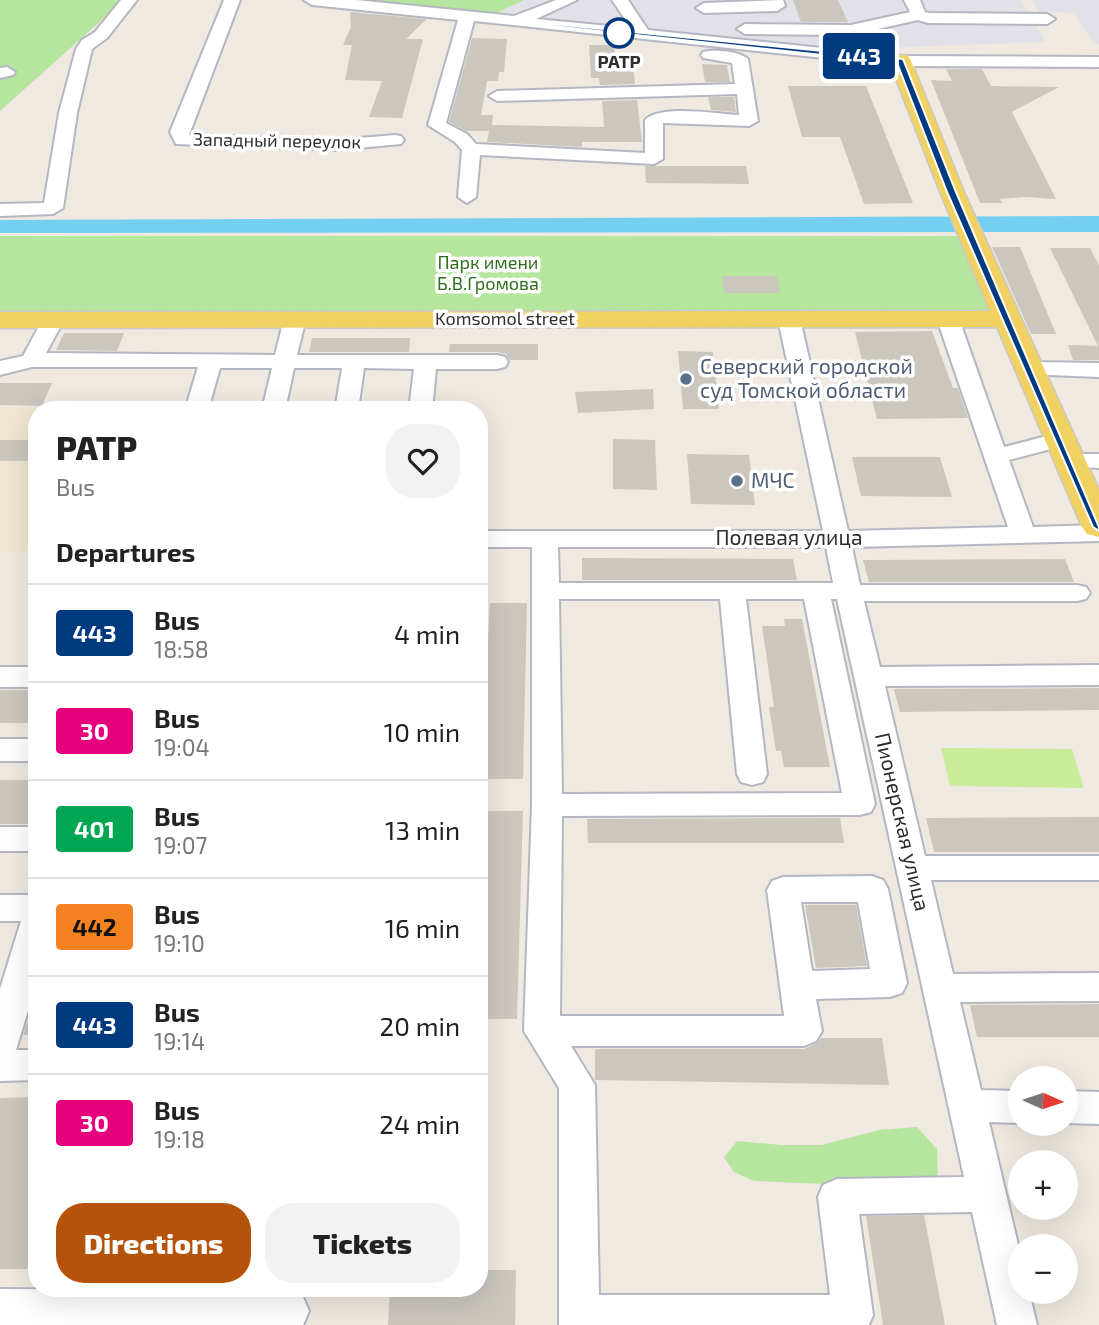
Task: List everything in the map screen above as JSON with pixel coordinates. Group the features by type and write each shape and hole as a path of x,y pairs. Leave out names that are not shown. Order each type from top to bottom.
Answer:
{"main road":[{"path":"900,61 958,207 1032,369 1078,454 1099,527"},
{"name":"Komsomol street","path":"0,320 1010,319"}],"street":[{"path":"0,210 54,208 68,113 84,49 101,34 129,0"},
{"name":"Западный переулок","path":"232,0 179,132 183,140 336,145 395,140"},
{"path":"312,0 900,61 1099,62"},
{"path":"513,22 569,0"},
{"path":"620,0 636,35"},
{"path":"704,8 776,6 775,0"},
{"path":"1036,0 1073,62"},
{"path":"473,18 509,5"},
{"path":"891,5 915,7 928,18 1054,30"},
{"path":"718,29 850,30 915,7"},
{"path":"473,18 437,125 461,138 471,149 654,159 654,120 665,116 749,121 740,59 625,46 636,35"},
{"path":"497,96 586,96 744,89"},
{"path":"467,197 471,149"},
{"name":"Пионерская улица","path":"789,318 1017,1325"},
{"path":"275,401 295,319"},
{"path":"948,319 1023,534"},
{"path":"32,360 53,320"},
{"path":"0,368 32,360 497,362"},
{"path":"199,401 211,362"},
{"path":"348,401 354,362"},
{"path":"421,401 426,362"},
{"path":"1032,369 1099,370"},
{"path":"997,456 1078,454"},
{"name":"Полевая улица","path":"488,539 838,539 1099,533"},
{"path":"545,538 547,805 542,1031 577,1085 579,1320 853,1315 836,1197 987,1194"},
{"path":"547,591 1077,593"},
{"path":"732,591 752,774"},
{"path":"547,805 860,804 816,592"},
{"path":"869,677 1099,675"},
{"path":"0,677 28,677"},
{"path":"0,750 28,750"},
{"path":"0,839 28,839"},
{"path":"913,868 1099,867"},
{"path":"0,908 28,908"},
{"path":"0,1047 28,952"},
{"path":"542,1031 804,1031 797,985"},
{"path":"940,988 1099,987"},
{"path":"0,1066 28,1065"},
{"path":"967,1106 1008,1107"},
{"path":"1078,1107 1099,1108"},
{"path":"0,1309 192,1299 289,1311"}],"shaded area":[{"path":"524,0 1021,0 1046,42 847,49 492,15"},
{"path":"1032,0 1099,0 1099,44 1094,44 1074,13 1040,12"},
{"path":"0,408 28,408 28,544 25,552 0,552"}],"green space":[{"path":"0,0 124,0 0,111"},
{"path":"325,0 524,0 492,15"},
{"name":"Парк имени Б.В.Громова","path":"0,236 960,236 993,311 0,312"},
{"path":"941,748 1072,749 1084,788 950,786"},
{"path":"917,1127 937,1149 938,1181 847,1185 754,1181 734,1172 724,1157 737,1141 822,1145 879,1130"}],"water":[{"path":"1099,216 1099,232 0,233 0,220"}],"building":[{"path":"793,0 838,0 848,22 801,22"},
{"path":"350,12 427,19 406,39 423,39 402,118 369,117 382,81 345,80 352,45 343,45 351,27"},
{"path":"472,38 507,39 504,72 499,72 498,81 487,81 481,115 493,115 492,125 604,127 602,101 637,100 642,142 582,142 582,147 487,142 489,131 466,131 449,122"},
{"path":"589,45 614,45 616,64 633,64 635,84 600,85 599,78 591,78"},
{"path":"702,64 727,65 730,82 705,82"},
{"path":"946,69 982,69 991,86 1059,87 1012,112 1056,199 1025,197 1000,199 1002,203 980,203 931,80 952,81"},
{"path":"788,86 866,86 913,203 864,204 840,137 802,137"},
{"path":"708,97 734,97 736,112 711,110"},
{"path":"645,166 746,166 749,184 646,183"},
{"path":"992,247 1020,247 1056,334 1031,334"},
{"path":"1050,248 1090,248 1099,265 1099,360 1073,360 1068,345 1098,346"},
{"path":"722,276 777,276 780,293 724,293"},
{"path":"932,331 953,388 958,388 968,418 877,419 855,332"},
{"path":"64,333 124,333 117,351 56,350"},
{"path":"312,338 410,338 409,352 309,352"},
{"path":"450,344 538,344 538,360 510,360 506,354 497,352 449,352"},
{"path":"678,351 713,352 719,409 683,409"},
{"path":"0,383 52,383 44,401 28,401 28,406 0,405"},
{"path":"653,389 654,409 578,413 575,392"},
{"path":"613,439 655,440 657,490 613,489"},
{"path":"0,440 28,440 28,461 0,461"},
{"path":"687,454 749,455 755,505 691,504"},
{"path":"852,457 940,457 952,497 861,496"},
{"path":"582,558 793,559 797,580 582,580"},
{"path":"1065,559 1074,582 869,582 863,560"},
{"path":"490,603 527,603 523,779 488,779"},
{"path":"784,619 802,619 830,767 784,767 781,751 776,751 769,707 774,707 762,626 785,626"},
{"path":"1099,688 1099,710 900,712 894,689"},
{"path":"0,690 28,690 28,723 0,723"},
{"path":"0,780 28,780 28,824 0,824"},
{"path":"488,811 523,811 517,1019 488,1019"},
{"path":"1099,817 1099,852 934,852 926,818"},
{"path":"840,818 844,843 588,843 587,819"},
{"path":"805,905 856,905 867,966 816,968"},
{"path":"1099,1004 1099,1037 977,1037 970,1005"},
{"path":"28,1019 28,1035 23,1035"},
{"path":"821,1038 882,1038 889,1085 595,1080 595,1049 804,1049"},
{"path":"28,1097 27,1269 0,1269 0,1098"},
{"path":"924,1215 945,1325 883,1325 866,1216"},
{"path":"488,1270 516,1270 515,1325 388,1325 390,1297 488,1297"}],"bus line":[{"name":"443","path":"312,0 900,61 952,192 1021,344 1099,527"}],"place":[{"name":"PATP","path":"619,33"},
{"name":"Северский городской суд Томской области","path":"686,379"},
{"name":"МЧС","path":"737,481"}]}
